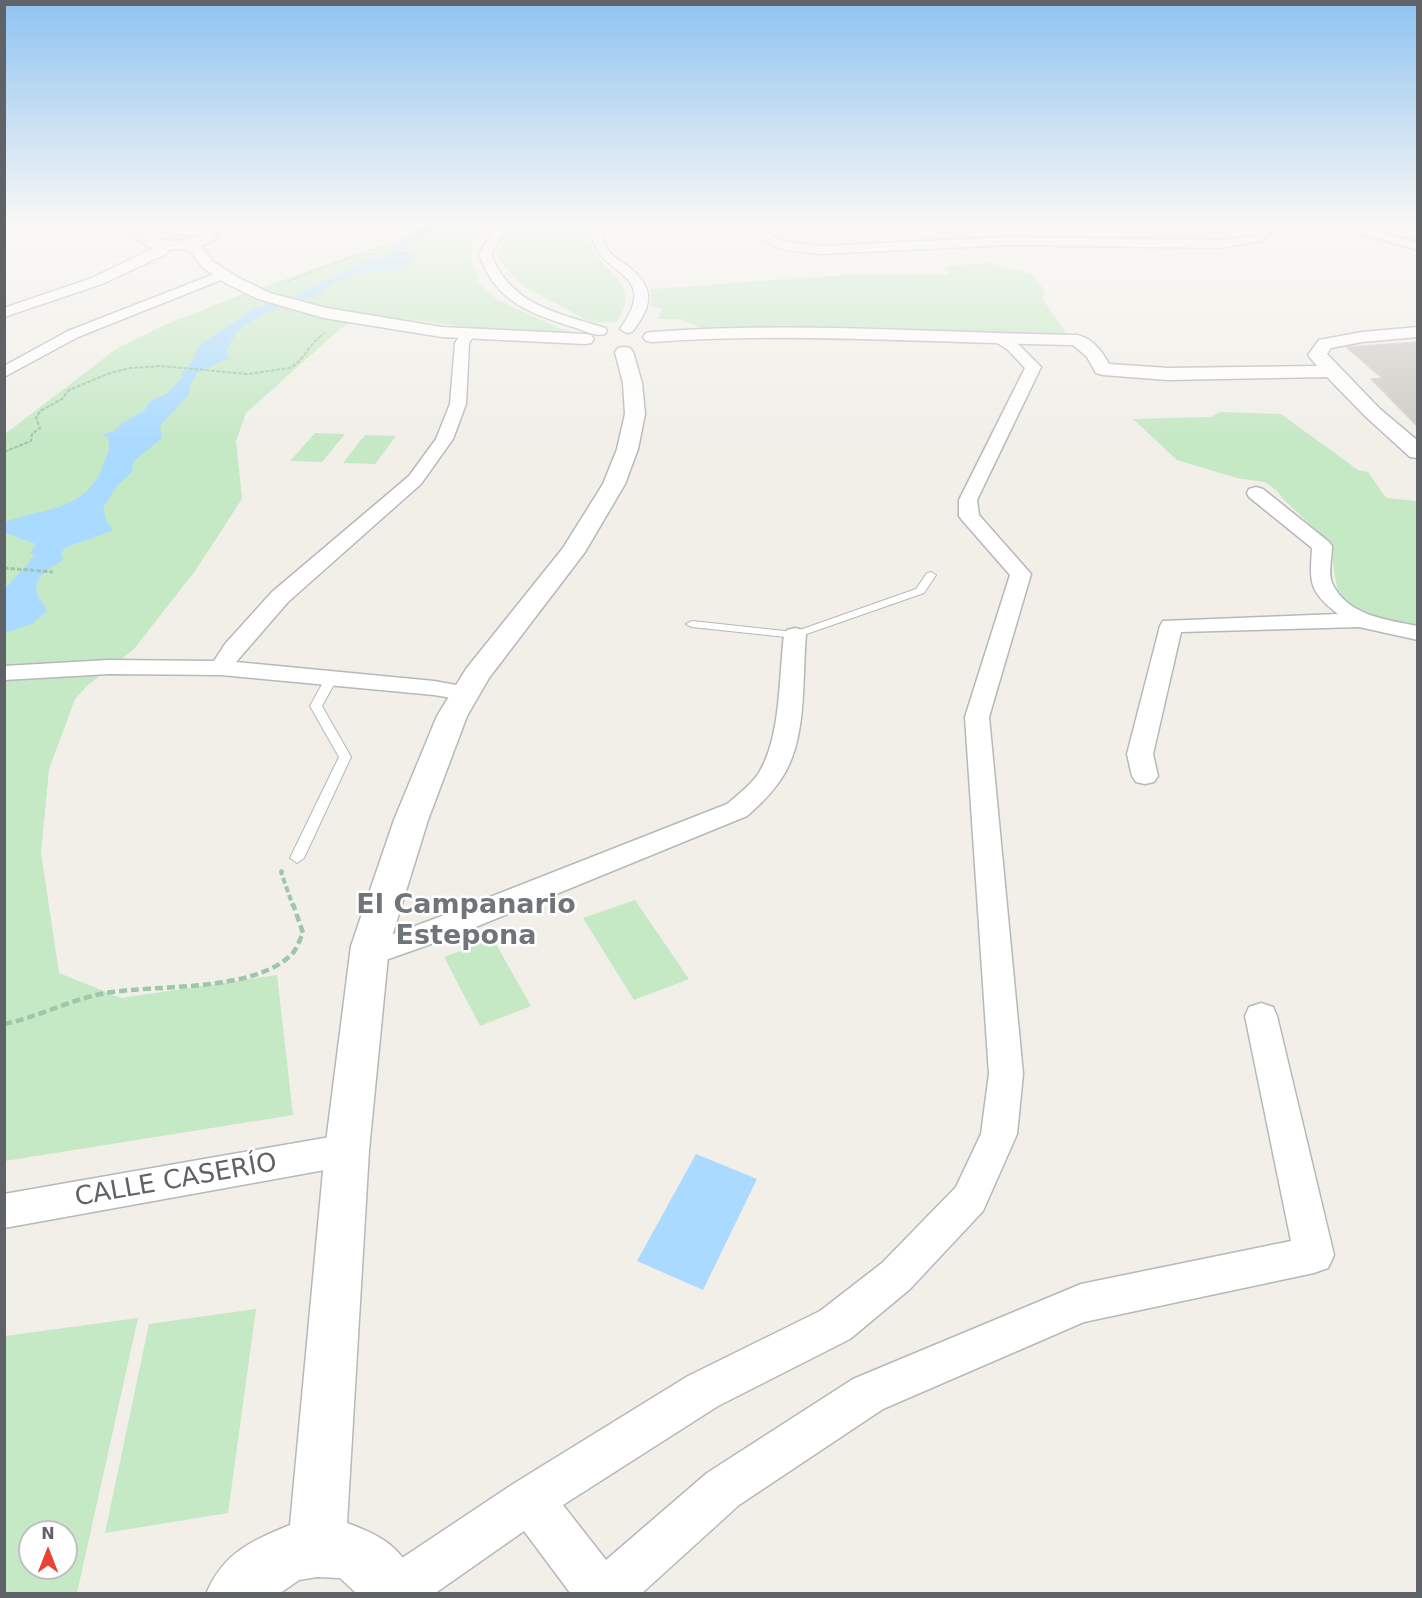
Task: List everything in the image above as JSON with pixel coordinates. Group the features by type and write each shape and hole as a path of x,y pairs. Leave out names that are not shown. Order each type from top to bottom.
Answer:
{"street":[{"path":"4,313 52,297"},
{"path":"4,373 74,334 168,297"},
{"path":"268,297 299,307 351,319 468,334 613,341 848,334 1077,340 1095,354 1103,369 1168,374 1330,371"},
{"path":"317,1546 347,1150 369,955 411,820 452,716 476,675 591,529 611,489 631,437 635,412 635,390 613,341 515,297"},
{"path":"613,341 635,320 642,297"},
{"path":"1418,332 1362,337 1325,344 1317,355 1373,413 1418,452"},
{"path":"220,668 233,649 280,597 415,480 444,439 458,404 462,343 468,334"},
{"path":"236,1593 248,1579 282,1556 317,1546 341,1548 362,1556 380,1571 392,1593 529,1500 703,1391 835,1325 896,1276 970,1199 999,1134 1006,1074 977,717 1021,574 969,516 968,500 1033,367 1012,346 998,339"},
{"path":"1256,493 1322,546 1321,583 1336,602 1359,620"},
{"path":"1145,776 1140,754 1171,626 1359,620 1418,633"},
{"path":"369,955 737,810 760,789 776,765 785,728 795,635"},
{"path":"13,672 109,667 220,668 332,677 464,693"},
{"path":"529,1500 603,1593 723,1489 868,1394 1081,1303 1314,1255 1261,1016"},
{"name":"CALLE CASERÍO","path":"4,1211 347,1150"}],"lane":[{"path":"692,624 795,635 920,591 931,575"},
{"path":"297,858 345,757 316,706 332,677"}],"path":[{"path":"4,452 31,441 32,434 40,428 36,415 62,399 69,390 110,373 130,368 161,366 248,374 290,368 296,365 320,336 351,319"},
{"path":"4,568 53,572"},
{"path":"4,1024 26,1021 82,999 105,993 223,982 272,968 285,961 302,943 303,933 281,872 297,858"}],"green space":[{"path":"236,297 494,297 561,329 578,333 476,328 365,314 340,329 246,413 236,441 242,499 195,571 134,649 88,685 75,699 49,769 41,853 59,973 121,998 277,975 293,1115 5,1161 5,434 116,349 167,324"},
{"path":"543,297 625,297 617,322 592,323"},
{"path":"651,297 1043,297 1068,336 704,330 680,319 658,319 662,308 651,307"},
{"path":"1220,412 1281,414 1358,470 1368,472 1386,498 1417,501 1417,627 1339,602 1330,543 1265,482 1237,478 1177,460 1133,419 1211,417"},
{"path":"315,433 345,434 322,462 290,461"},
{"path":"365,435 396,436 375,464 343,463"},
{"path":"635,900 689,979 634,1000 583,918"},
{"path":"493,939 531,1006 480,1026 444,957"},
{"path":"256,1309 228,1513 105,1533 149,1324"},
{"path":"138,1318 77,1593 5,1593 5,1336"}],"water":[{"path":"292,297 312,297 260,316 245,325 234,336 226,351 229,358 197,373 190,386 189,394 160,426 162,438 134,461 132,472 117,486 103,508 112,531 66,547 61,553 63,560 42,574 37,584 39,598 47,611 32,624 5,633 5,587 32,558 34,555 30,553 36,544 5,533 5,522 61,506 85,493 95,482 108,453 108,437 101,435 114,431 122,423 145,410 149,402 168,393 192,362 198,346 253,309"},
{"path":"696,1154 757,1179 703,1290 637,1261"}],"building":[{"path":"1418,342 1418,427 1371,379 1382,378 1346,347"}],"district":[{"name":"El Campanario Estepona","path":"466,922"}]}
